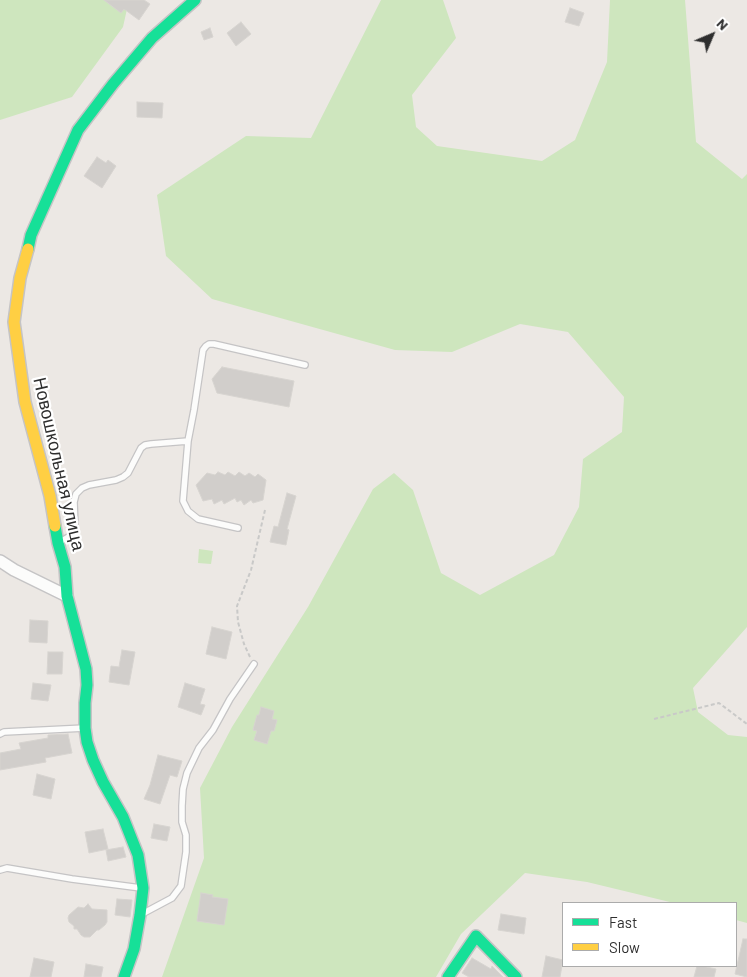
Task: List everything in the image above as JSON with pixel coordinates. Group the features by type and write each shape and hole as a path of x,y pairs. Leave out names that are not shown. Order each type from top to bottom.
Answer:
{"street":[{"name":"Новошкольная улица","path":"124,977 134,949 140,916 142,888 138,855 123,818 93,760 88,742 85,728 86,670 67,596 65,567 58,543 50,496 24,402 14,322 20,278 31,235 78,130 113,84 152,38 195,0"},
{"path":"0,561 67,596"},
{"path":"448,977 476,936 516,977"}],"lane":[{"path":"238,528 198,519 188,511 183,501 188,441 203,350 209,344 214,344 306,365"},
{"path":"58,543 74,532 74,502 76,494 82,488 123,477 128,473 141,448 145,445 188,441"},
{"path":"140,916 172,898 181,886 186,852 182,806 183,789 187,773 199,748 213,730 254,664"},
{"path":"0,734 4,732 85,728"},
{"path":"0,870 7,868 142,888"}],"path":[{"path":"254,664 244,644 238,622 238,606 250,570 265,510"},
{"path":"654,719 720,703 747,724"}],"green space":[{"path":"0,0 129,0 123,27 72,97 0,120"},
{"path":"381,0 443,0 456,38 412,95 416,127 437,146 542,161 575,140 607,62 610,0 685,0 696,142 742,179 747,174 747,627 693,688 698,712 728,735 747,737 747,923 737,920 737,902 670,902 587,882 525,873 461,934 436,977 162,977 204,858 200,788 232,727 308,607 373,489 394,473 413,490 441,573 480,595 554,555 579,507 583,459 622,432 624,397 568,332 520,324 452,352 395,350 212,299 166,256 157,195 246,136 311,138"},
{"path":"199,549 213,551 211,564 198,563"}],"building":[{"path":"104,0 144,0 150,4 139,20 124,9 121,13"},
{"path":"570,8 584,13 579,26 565,22"},
{"path":"241,22 251,34 236,46 227,33"},
{"path":"210,28 213,37 204,40 201,32"},
{"path":"137,102 163,103 162,118 137,117"},
{"path":"97,157 106,163 108,160 116,166 102,188 84,176"},
{"path":"222,367 294,381 289,407 217,393 212,379"},
{"path":"218,472 225,475 228,472 235,476 239,472 245,476 249,473 255,477 258,474 266,480 263,500 253,503 251,500 244,505 241,500 237,502 235,498 224,504 222,500 214,504 212,499 203,501 196,485 207,473 215,475"},
{"path":"287,493 296,496 287,529 289,530 286,545 270,542 274,526 278,527"},
{"path":"30,620 48,621 47,643 29,642"},
{"path":"212,627 232,632 226,659 206,654"},
{"path":"122,650 135,652 129,685 109,682 111,666 119,667"},
{"path":"48,652 63,652 62,674 47,674"},
{"path":"33,683 51,685 48,701 31,699"},
{"path":"185,683 205,689 200,704 205,705 201,715 178,707"},
{"path":"261,707 274,711 272,719 277,720 267,744 254,740 257,731 253,730"},
{"path":"68,734 72,753 45,758 46,762 0,770 0,753 21,749 19,743 48,738 48,735"},
{"path":"158,755 182,761 177,777 170,775 160,804 144,799"},
{"path":"37,774 55,779 51,799 33,795"},
{"path":"154,824 170,827 167,841 151,838"},
{"path":"103,829 108,849 89,853 85,832"},
{"path":"123,847 126,857 108,861 106,850"},
{"path":"201,893 213,895 212,897 228,899 224,925 197,921"},
{"path":"117,899 132,900 130,917 115,915"},
{"path":"88,904 92,909 107,910 107,922 90,937 84,937 77,929 74,929 68,918 78,907 84,908"},
{"path":"501,914 526,918 524,934 498,930"},
{"path":"743,939 747,939 747,977 735,974"},
{"path":"546,956 562,960 560,977 542,977"},
{"path":"34,958 54,962 51,977 30,977"},
{"path":"472,958 491,969 492,966 503,977 469,977 462,973"},
{"path":"86,964 103,967 101,977 84,977"},
{"path":"697,967 716,969 714,977 694,977"}],"traffic: fast":[{"path":"28,249 31,235 78,130 113,84 152,38 195,0"},
{"path":"55,526 65,567 67,596 86,669 85,728 87,742 103,782 123,817 138,855 143,888 140,915 134,949 124,977"},
{"path":"448,977 476,936 516,977"}],"traffic: slow":[{"path":"28,249 20,278 14,322 25,402 50,496 55,526"}]}
